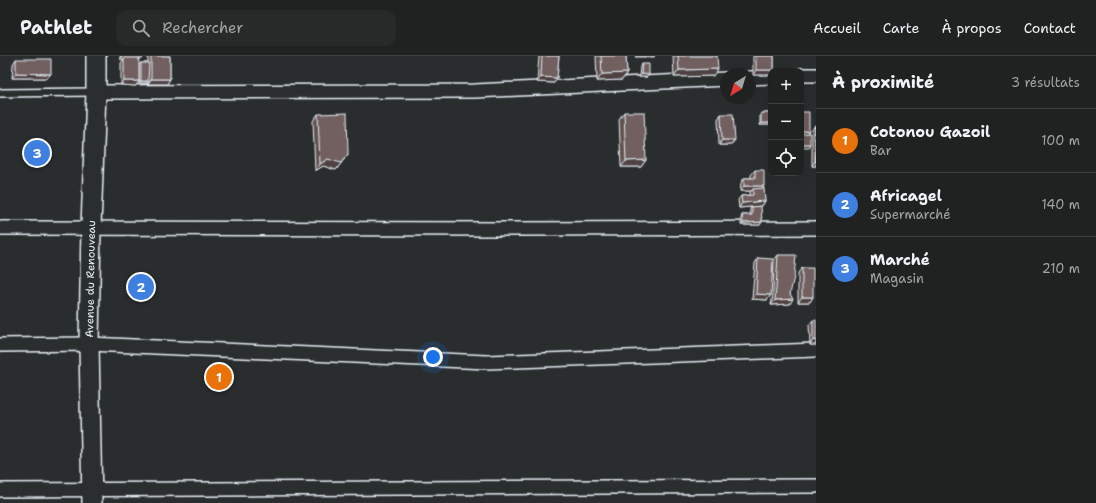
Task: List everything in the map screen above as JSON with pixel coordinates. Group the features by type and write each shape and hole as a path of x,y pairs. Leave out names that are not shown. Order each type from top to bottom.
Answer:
{"main road":[{"name":"Avenue du Renouveau","path":"92,496 89,344 96,56"}],"street":[{"path":"804,76 816,75"},
{"path":"756,78 768,77"},
{"path":"96,92 475,91 720,79"},
{"path":"0,228 816,228"},
{"path":"0,345 89,344 486,362 816,350"},
{"path":"0,490 92,496 816,486"}],"lane":[{"path":"0,93 96,92"}],"building":[{"path":"151,56 170,56 170,79 151,79"},
{"path":"542,56 559,56 557,78 541,77"},
{"path":"601,56 626,56 627,73 602,74"},
{"path":"678,56 717,56 718,69 679,70"},
{"path":"756,56 774,56 774,68 768,68 768,70 756,70"},
{"path":"124,58 139,58 139,81 124,81"},
{"path":"16,59 51,59 51,74 16,73"},
{"path":"141,63 149,63 148,81 141,81"},
{"path":"642,64 649,64 649,75 641,74"},
{"path":"624,112 644,112 646,160 626,161"},
{"path":"804,112 809,112 809,131 804,131"},
{"path":"347,113 348,154 341,163 328,159 320,164 318,114"},
{"path":"761,113 768,113 768,123 761,123"},
{"path":"721,114 733,114 735,140 722,140"},
{"path":"816,125 816,161 815,161"},
{"path":"810,133 810,144 804,144 804,134"},
{"path":"755,170 764,170 764,186 744,186 744,178 755,178"},
{"path":"764,188 765,201 742,203 741,196 753,195 753,189"},
{"path":"761,206 762,222 743,223 742,215 752,215 752,207"},
{"path":"778,255 796,255 794,277 790,294 793,299 775,300"},
{"path":"758,258 773,259 771,295 756,294"},
{"path":"802,268 813,268 813,297 802,297"},
{"path":"813,320 816,320 816,340 813,340"}],"place":[{"name":"Marché","path":"37,153"},
{"name":"Africagel","path":"141,287"},
{"name":"Cotonou Gazoil","path":"219,377"}]}
